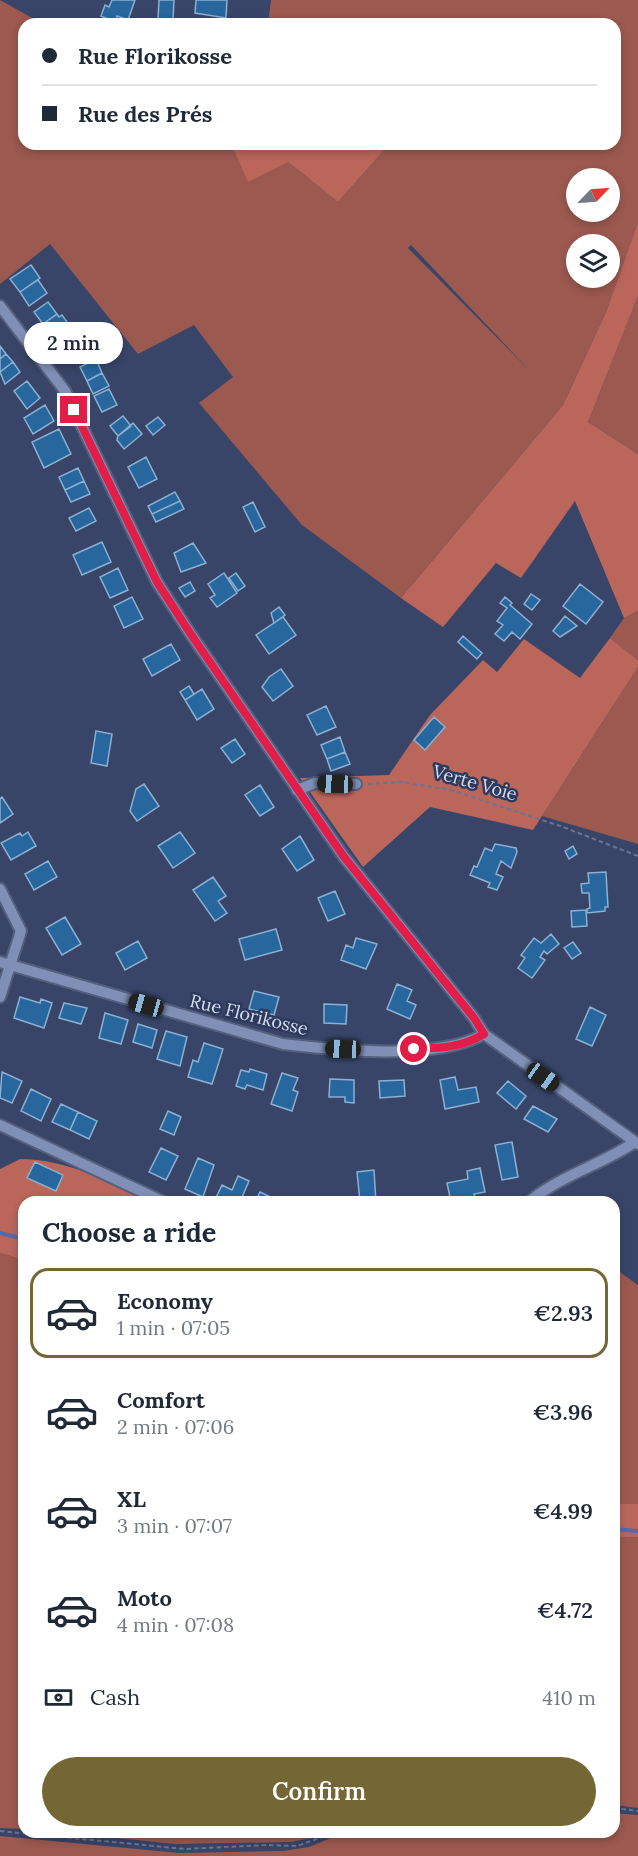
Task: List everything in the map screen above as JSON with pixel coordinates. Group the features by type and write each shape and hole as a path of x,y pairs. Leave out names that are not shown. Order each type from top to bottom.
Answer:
{"street":[{"path":"0,306 65,391 157,582 344,857 474,1018 484,1034 636,1143 554,1182 536,1196"},
{"path":"297,790 315,783 356,784"},
{"path":"0,889 21,932 5,964 0,997"},
{"name":"Rue Florikosse","path":"5,964 283,1044 377,1050 450,1048 469,1043 484,1034"},
{"path":"0,1125 151,1196"}],"path":[{"name":"Verte Voie","path":"356,784 402,782 451,790 563,827 638,856"},
{"path":"620,1809 638,1811"},
{"path":"0,1831 18,1833"},
{"path":"72,1838 185,1849 267,1845 297,1846 319,1838"}],"shaded area":[{"path":"0,0 32,18 18,18 18,150 234,150 288,162 338,202 384,150 621,150 621,18 269,18 271,0 638,0 638,222 620,273 620,234 566,234 566,288 615,288 606,312 563,405 401,598 302,525 199,403 233,377 194,325 138,354 50,244 0,284","holes":["411,245 531,372 408,248"]},
{"path":"234,150 384,150 338,202 288,162 248,182"},
{"path":"638,222 638,296 588,422 638,454 638,611 624,618 575,501 521,578 496,563 443,627 401,598 563,405 606,312 615,288 620,288 620,273"},
{"path":"638,296 638,454 588,422"},
{"path":"638,611 638,660 610,638 624,618"},
{"path":"610,638 638,660 638,667 533,830 430,807 363,867 300,778 389,775 430,715 483,660 497,672 524,639 580,678"},
{"path":"638,667 638,844 542,816"},
{"path":"20,1159 55,1163 104,1179 140,1196 18,1196 18,1258 0,1253 0,1169"},
{"path":"0,1253 18,1258 18,1829 0,1828"},
{"path":"620,1272 638,1285 638,1504 620,1504"},
{"path":"620,1504 638,1504 638,1537 620,1538"},
{"path":"638,1537 638,1808 620,1806 620,1538"},
{"path":"620,1814 638,1815 638,1856 0,1856 0,1836 179,1853 283,1851 309,1847 331,1838 620,1838"},
{"path":"116,1838 312,1838 291,1842 175,1844"}],"building":[{"path":"112,0 135,0 129,18 101,16 105,5 109,7"},
{"path":"159,0 174,0 173,18 158,18"},
{"path":"196,0 227,0 226,18 195,13"},
{"path":"31,265 40,278 20,292 10,279"},
{"path":"38,280 47,293 29,306 20,292"},
{"path":"48,302 57,314 43,324 34,312"},
{"path":"57,314 59,317 62,315 72,329 55,341 43,324"},
{"path":"73,334 85,350 73,360 61,343"},
{"path":"0,346 6,354 0,359"},
{"path":"6,354 13,362 0,372 0,359"},
{"path":"96,359 102,373 87,381 80,367"},
{"path":"13,362 20,372 5,384 0,372"},
{"path":"102,373 109,386 93,394 87,381"},
{"path":"27,381 40,398 27,409 14,391"},
{"path":"109,389 117,405 102,412 94,396"},
{"path":"45,405 54,421 33,434 24,418"},
{"path":"123,416 131,426 118,436 110,426"},
{"path":"158,417 165,425 153,435 146,426"},
{"path":"133,423 142,434 124,449 117,440 118,436"},
{"path":"59,429 71,454 44,468 32,442"},
{"path":"146,457 157,479 139,488 128,467"},
{"path":"78,468 84,481 65,490 59,477"},
{"path":"84,481 90,494 71,502 65,490"},
{"path":"175,492 180,501 152,514 148,506"},
{"path":"180,501 184,509 156,522 152,514"},
{"path":"253,502 265,527 255,532 243,507"},
{"path":"89,508 96,521 76,531 69,518"},
{"path":"102,542 111,562 82,575 73,555"},
{"path":"193,543 206,563 181,572 174,553"},
{"path":"118,568 128,590 110,598 100,577"},
{"path":"224,573 237,593 217,607 210,598 215,595 208,584"},
{"path":"236,573 245,586 238,591 229,578"},
{"path":"190,582 195,591 185,597 179,588"},
{"path":"580,584 603,602 586,624 563,606"},
{"path":"531,594 540,600 532,610 524,604"},
{"path":"132,597 143,619 124,628 114,606"},
{"path":"505,597 512,603 510,605 532,624 520,639 512,632 504,641 495,634 503,625 497,621 507,608 500,603"},
{"path":"279,607 285,615 274,623 271,613"},
{"path":"565,616 577,626 560,637 553,631"},
{"path":"283,617 296,635 269,654 256,635"},
{"path":"463,636 482,653 477,659 458,642"},
{"path":"171,644 180,660 152,676 143,659"},
{"path":"281,669 293,686 273,701 262,687 269,677"},
{"path":"189,686 194,694 185,700 180,692"},
{"path":"202,689 214,709 197,720 185,700"},
{"path":"326,706 336,727 317,735 307,715"},
{"path":"434,717 445,727 425,750 414,740"},
{"path":"96,731 112,734 107,766 91,763"},
{"path":"340,737 345,752 327,759 321,745"},
{"path":"235,739 245,754 232,763 221,748"},
{"path":"345,752 350,764 331,771 327,759"},
{"path":"144,784 159,806 137,821 130,811 136,789"},
{"path":"260,785 274,807 260,816 245,795"},
{"path":"2,797 13,814 0,823 0,799"},
{"path":"28,832 36,846 11,860 1,843 20,833 22,836"},
{"path":"180,832 195,853 173,868 158,846"},
{"path":"300,836 314,860 297,871 282,849"},
{"path":"495,844 516,848 517,852 511,868 501,861 496,874 503,877 497,890 488,887 490,883 470,875 474,866 477,867 485,848 492,851"},
{"path":"573,846 577,854 569,859 565,851"},
{"path":"48,861 57,877 34,890 25,874"},
{"path":"606,872 608,907 605,907 605,911 587,913 587,909 590,908 589,893 582,893 581,884 589,883 588,873"},
{"path":"213,877 226,896 218,901 227,913 215,921 193,890"},
{"path":"335,891 345,914 328,921 318,898"},
{"path":"586,910 587,926 572,927 571,911"},
{"path":"65,917 81,944 62,955 46,928"},
{"path":"276,929 282,950 245,960 239,939"},
{"path":"551,934 559,944 547,954 544,951 540,957 545,960 532,978 518,968 525,958 521,955 534,938 541,943"},
{"path":"356,938 377,944 366,969 341,960 346,945 353,948"},
{"path":"138,941 147,958 125,970 116,953"},
{"path":"573,942 581,953 572,959 564,948"},
{"path":"397,984 412,990 407,1001 416,1005 410,1019 387,1009"},
{"path":"254,991 279,997 274,1015 249,1009"},
{"path":"20,997 40,1003 41,999 52,1003 44,1028 14,1018"},
{"path":"64,1003 87,1008 81,1024 59,1018"},
{"path":"324,1004 347,1005 346,1024 324,1023"},
{"path":"590,1007 606,1015 592,1046 576,1039"},
{"path":"105,1013 128,1020 121,1044 99,1038"},
{"path":"138,1024 157,1030 152,1048 133,1042"},
{"path":"166,1031 187,1037 180,1066 157,1059"},
{"path":"204,1043 223,1049 212,1084 188,1077 193,1060 198,1062"},
{"path":"250,1069 267,1074 263,1090 247,1085 245,1089 236,1086 241,1070 249,1072"},
{"path":"2,1072 22,1081 12,1103 0,1098"},
{"path":"282,1073 298,1078 293,1090 298,1092 292,1111 271,1104"},
{"path":"455,1077 458,1090 476,1087 479,1102 445,1109 440,1080"},
{"path":"330,1079 354,1080 354,1103 345,1102 345,1097 329,1097"},
{"path":"404,1080 405,1096 380,1098 379,1081"},
{"path":"508,1081 526,1096 516,1109 497,1093"},
{"path":"31,1089 51,1099 41,1121 21,1111"},
{"path":"61,1104 78,1112 70,1130 52,1122"},
{"path":"533,1106 557,1119 548,1132 524,1119"},
{"path":"168,1111 181,1117 174,1135 160,1129"},
{"path":"78,1112 97,1121 89,1139 70,1130"},
{"path":"512,1142 518,1177 502,1180 495,1145"},
{"path":"161,1148 178,1156 166,1180 149,1172"},
{"path":"198,1158 214,1165 203,1196 185,1189"},
{"path":"35,1162 63,1175 56,1191 27,1178"},
{"path":"480,1168 485,1192 474,1194 475,1196 450,1196 447,1183 468,1179 467,1171"},
{"path":"374,1170 376,1196 359,1196 357,1172"},
{"path":"238,1176 249,1181 243,1196 217,1196 222,1185 232,1190"}],"waterway":[{"path":"0,1233 18,1238"},
{"path":"620,1530 638,1531"}],"route":[{"path":"74,410 157,582 190,633 344,857 474,1018 484,1034 469,1043 450,1048 414,1049"}]}
